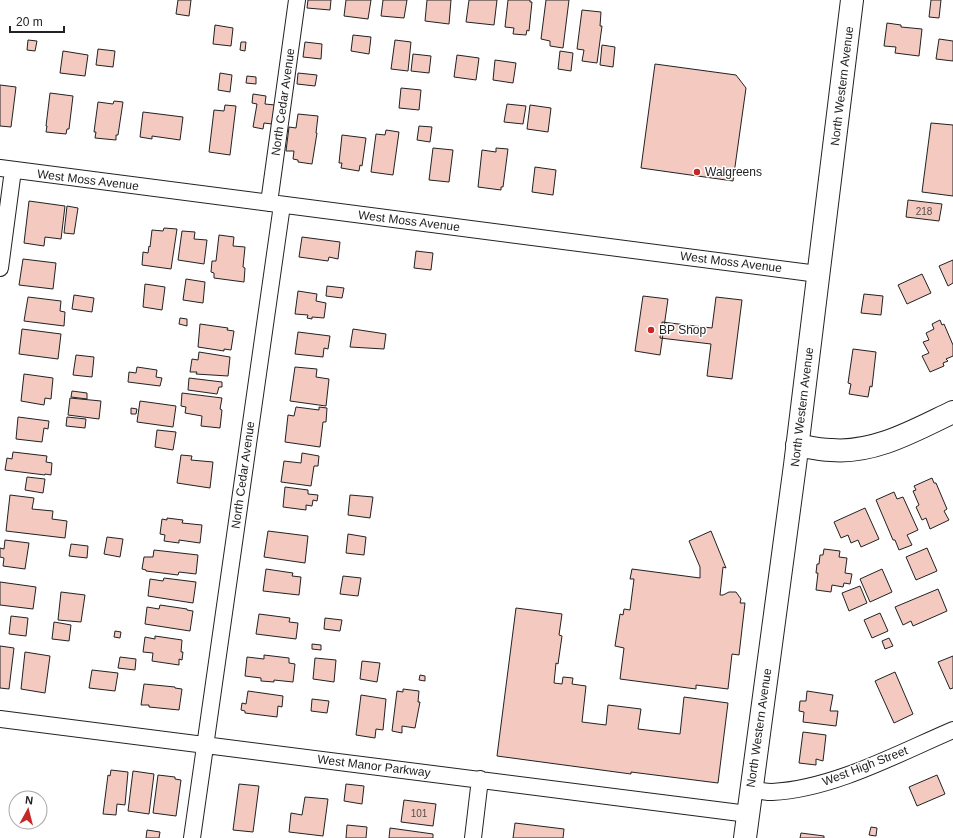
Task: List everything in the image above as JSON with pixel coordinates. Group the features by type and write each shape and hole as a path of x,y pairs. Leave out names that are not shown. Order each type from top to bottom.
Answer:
{"main road":[{"name":"North Western Avenue","path":"745,838 797,446 849,0"},
{"path":"797,446 844,450 876,445 895,439 953,412"}],"street":[{"name":"North Cedar Avenue","path":"192,838 276,204 297,0"},
{"name":"West Moss Avenue","path":"6,169 818,274"},
{"path":"0,268 6,169"},
{"name":"West Manor Parkway","path":"0,719 748,814"},
{"name":"West High Street","path":"751,790 771,792 812,786 848,775 953,730"},
{"path":"473,838 480,779"}],"building":[{"path":"178,0 191,0 189,16 176,14"},
{"path":"308,0 331,0 330,10 307,8"},
{"path":"346,0 371,0 368,19 344,16"},
{"path":"383,0 407,0 404,18 381,16"},
{"path":"427,0 451,0 449,24 425,21"},
{"path":"469,0 497,0 494,25 466,22"},
{"path":"508,0 530,0 530,2 532,2 529,31 527,30 526,35 513,34 514,28 505,27"},
{"path":"546,0 569,0 563,48 550,46 550,41 541,39"},
{"path":"931,0 941,0 939,18 929,17"},
{"path":"582,10 601,12 600,26 602,26 597,63 582,61 584,50 577,49"},
{"path":"887,23 901,25 901,27 922,29 919,56 895,53 896,47 884,46"},
{"path":"215,25 233,28 231,46 213,44"},
{"path":"353,35 371,37 369,54 351,51"},
{"path":"939,39 953,41 953,61 936,59"},
{"path":"28,40 37,41 35,51 27,50"},
{"path":"395,40 411,42 408,71 391,69"},
{"path":"241,42 246,42 245,51 240,50"},
{"path":"305,42 322,44 321,59 303,57"},
{"path":"602,45 615,47 613,67 600,65"},
{"path":"98,49 115,51 113,67 96,65"},
{"path":"63,51 88,55 85,76 60,73"},
{"path":"560,51 573,53 571,71 558,69"},
{"path":"413,54 431,56 429,73 411,71"},
{"path":"457,55 479,58 476,80 454,77"},
{"path":"495,60 516,63 513,83 493,80"},
{"path":"655,64 736,75 746,88 733,181 641,168"},
{"path":"220,73 232,75 230,92 218,90"},
{"path":"298,73 317,75 315,86 297,84"},
{"path":"247,76 256,77 256,84 246,83"},
{"path":"0,85 16,87 11,127 0,126"},
{"path":"401,88 421,90 419,110 399,108"},
{"path":"50,93 73,96 69,129 67,129 66,134 46,132"},
{"path":"253,94 266,96 265,104 275,105 272,124 264,123 263,129 253,127 257,104 252,103"},
{"path":"114,101 123,102 116,140 95,138 96,132 94,132 98,102 113,104"},
{"path":"507,104 526,106 523,124 504,122"},
{"path":"225,105 236,106 230,155 209,152 214,110 224,111"},
{"path":"530,105 551,108 548,132 527,129"},
{"path":"143,112 183,117 180,140 152,136 152,139 140,137"},
{"path":"298,114 318,116 312,164 298,162 298,160 293,159 294,151 286,151 289,127 296,128"},
{"path":"931,123 953,125 953,196 922,192"},
{"path":"419,126 432,127 430,142 417,140"},
{"path":"386,130 399,132 393,175 371,172 376,134 385,135"},
{"path":"342,135 366,138 362,166 360,165 359,171 341,168 342,163 339,163"},
{"path":"433,148 453,150 449,182 429,180"},
{"path":"496,148 508,149 503,187 501,187 501,190 478,187 482,150 496,152"},
{"path":"535,167 556,170 553,195 532,192"},
{"path":"908,200 942,204 939,221 906,217"},
{"path":"29,201 65,206 61,239 45,237 44,246 24,243"},
{"path":"67,206 78,208 74,234 64,233"},
{"path":"164,228 177,229 171,269 142,265 143,252 148,253 149,246 150,247 152,230 163,231"},
{"path":"182,231 195,232 194,239 207,240 204,264 178,260"},
{"path":"219,235 234,237 233,246 245,247 243,267 245,268 244,282 214,278 214,273 211,272 212,261 216,261"},
{"path":"302,237 340,242 338,259 329,257 328,261 299,257"},
{"path":"416,251 433,253 431,270 414,268"},
{"path":"23,259 56,263 53,289 19,285"},
{"path":"953,260 953,283 948,286 939,266"},
{"path":"922,274 931,293 907,304 898,285"},
{"path":"186,279 205,282 203,303 183,300"},
{"path":"145,284 165,287 162,310 143,307"},
{"path":"327,286 344,288 342,298 326,296"},
{"path":"298,291 317,294 316,301 326,303 324,318 312,317 312,319 307,318 308,315 295,314"},
{"path":"864,294 883,296 881,315 861,313"},
{"path":"74,295 94,298 92,312 72,309"},
{"name":"BP Shop","path":"643,296 668,299 660,355 635,351"},
{"path":"28,297 61,301 60,311 65,312 64,326 24,321"},
{"path":"716,297 742,300 732,379 707,376 711,344 660,338 662,322 712,328"},
{"path":"180,318 187,319 187,326 179,324"},
{"path":"940,320 942,325 944,324 953,345 953,356 946,359 948,361 943,363 944,366 930,372 922,356 929,353 923,342 929,340 926,333 934,329 932,324"},
{"path":"200,324 228,328 227,330 234,331 231,350 224,349 224,351 198,347"},
{"path":"22,329 61,334 58,359 19,354"},
{"path":"353,329 386,334 384,349 350,347"},
{"path":"298,332 330,336 328,349 324,348 323,357 295,354"},
{"path":"853,349 876,352 872,387 870,386 868,397 849,394 851,384 848,383"},
{"path":"199,352 230,357 228,376 196,374 197,372 190,372 192,359 198,360"},
{"path":"76,355 94,357 92,377 73,375"},
{"path":"137,367 157,370 156,377 162,378 160,386 128,382 129,372 136,373"},
{"path":"295,367 317,369 316,377 329,379 326,406 290,401"},
{"path":"24,374 53,378 51,399 45,398 44,405 21,401"},
{"path":"189,378 222,382 222,387 219,387 217,394 188,390"},
{"path":"72,391 87,393 87,399 71,397"},
{"path":"182,393 222,398 220,409 222,410 220,428 201,426 202,416 185,413 186,407 181,406"},
{"path":"70,398 101,401 99,419 68,415"},
{"path":"140,401 176,406 173,427 137,422"},
{"path":"296,407 319,410 319,407 327,408 326,422 323,422 320,447 285,442 288,415 294,416"},
{"path":"131,408 137,409 136,414 131,414"},
{"path":"18,417 49,421 48,429 44,428 42,442 16,439"},
{"path":"67,417 86,419 85,428 66,426"},
{"path":"157,430 176,432 173,450 155,447"},
{"path":"13,452 47,456 46,462 52,463 51,475 5,470 7,458 12,459"},
{"path":"302,453 319,456 318,466 314,466 311,486 281,482 284,461 301,463"},
{"path":"181,455 192,456 191,460 213,462 210,488 177,483"},
{"path":"27,477 45,479 43,493 25,490"},
{"path":"932,478 934,483 936,483 947,509 944,511 949,520 930,529 926,518 922,520 916,507 919,505 913,491 916,490 914,486"},
{"path":"285,487 308,490 308,494 318,495 317,501 313,500 312,506 306,505 306,510 283,507"},
{"path":"894,492 897,499 903,497 918,530 907,535 912,545 899,550 895,540 893,540 876,500"},
{"path":"10,495 34,498 32,509 53,511 52,519 67,521 65,538 6,531"},
{"path":"350,495 373,497 370,518 348,515"},
{"path":"865,508 879,539 861,547 858,540 851,543 848,535 841,538 834,522"},
{"path":"167,518 183,520 182,523 202,525 200,543 179,540 179,543 164,541 165,535 160,534 162,519 167,520"},
{"path":"268,531 308,536 305,563 264,557"},
{"path":"711,531 726,568 723,567 720,595 729,592 736,592 741,599 740,603 745,603 739,655 732,654 728,689 696,685 696,689 620,679 624,648 615,646 620,614 623,615 624,609 630,610 634,579 630,579 632,569 700,578 700,567 689,541"},
{"path":"348,534 366,537 364,555 346,553"},
{"path":"107,537 123,539 120,557 104,554"},
{"path":"5,540 29,543 25,569 3,566 4,558 0,557 0,548 4,549"},
{"path":"71,544 88,546 87,558 69,556"},
{"path":"927,548 937,571 916,580 906,557"},
{"path":"824,549 840,551 839,557 847,558 845,573 852,574 850,584 844,583 843,587 832,585 831,592 816,590 818,573 816,573 817,564 819,564 820,555 823,555"},
{"path":"154,550 198,555 196,574 179,572 178,575 146,571 142,569 144,557 153,557"},
{"path":"266,569 293,573 292,576 301,577 299,595 263,591"},
{"path":"882,569 892,592 870,602 860,579"},
{"path":"343,576 361,578 358,596 340,594"},
{"path":"164,578 196,582 193,603 148,596 150,579 163,581"},
{"path":"0,582 36,587 33,609 0,605"},
{"path":"860,586 867,603 849,611 842,593"},
{"path":"938,589 947,611 913,626 911,621 903,625 895,607"},
{"path":"61,592 85,595 81,622 58,620"},
{"path":"160,605 193,611 190,631 145,624 147,607 159,609"},
{"path":"516,608 562,614 559,635 562,636 558,664 556,663 554,683 562,684 563,677 573,678 572,684 586,686 582,722 606,725 608,705 641,709 638,729 680,734 684,697 728,703 718,783 631,772 631,774 497,756"},
{"path":"880,613 888,631 872,638 864,620"},
{"path":"259,614 290,618 289,622 298,623 296,639 256,634"},
{"path":"11,616 28,618 26,636 9,634"},
{"path":"325,618 342,620 340,631 324,629"},
{"path":"54,622 71,625 69,641 52,639"},
{"path":"115,631 121,632 120,638 114,637"},
{"path":"155,636 182,640 181,652 183,652 182,660 179,659 179,665 152,661 153,653 143,652 145,637 155,639"},
{"path":"889,638 893,646 885,649 882,641"},
{"path":"312,644 321,645 321,650 312,649"},
{"path":"0,646 14,648 9,689 0,688"},
{"path":"25,652 50,656 45,693 21,689"},
{"path":"264,655 289,658 289,663 295,664 293,682 274,680 274,682 261,681 261,678 245,676 247,657 264,659"},
{"path":"953,656 953,688 950,689 938,662"},
{"path":"120,657 136,659 135,670 118,668"},
{"path":"315,658 336,660 334,682 313,679"},
{"path":"362,661 380,663 377,682 360,679"},
{"path":"92,670 118,673 115,691 89,688"},
{"path":"895,672 913,714 894,723 875,681"},
{"path":"420,675 425,676 425,681 419,680"},
{"path":"144,684 182,689 179,710 141,705"},
{"path":"403,689 419,691 418,702 420,702 415,728 402,726 402,733 392,731 397,691 403,692"},
{"path":"248,691 283,696 282,707 278,706 277,717 245,713 245,711 241,710 242,703 246,704"},
{"path":"807,691 833,695 830,711 838,711 836,726 803,722 804,712 799,711 800,701 806,701"},
{"path":"361,695 386,699 383,730 376,729 375,738 356,735"},
{"path":"312,699 329,701 327,713 311,711"},
{"path":"803,732 826,735 823,761 816,759 816,765 799,763"},
{"path":"111,770 128,772 125,805 117,804 116,815 103,814 108,775 110,776"},
{"path":"133,771 154,774 149,814 128,811"},
{"path":"158,775 175,777 175,779 181,780 176,816 153,813"},
{"path":"937,775 945,794 917,806 909,787"},
{"path":"239,784 259,786 253,832 233,830"},
{"path":"346,784 364,786 362,804 344,801"},
{"path":"305,797 328,799 323,836 289,832 291,813 302,815"},
{"path":"404,800 436,804 433,826 401,822"},
{"path":"515,823 564,829 563,838 513,838"},
{"path":"347,825 367,827 366,838 346,838"},
{"path":"871,827 877,828 876,836 869,835"},
{"path":"390,828 433,834 433,838 389,838"},
{"path":"147,830 160,832 159,838 146,838"},
{"path":"801,833 824,836 824,838 800,838"}],"place":[{"name":"Walgreens","path":"697,172"},
{"name":"BP Shop","path":"651,330"}]}
